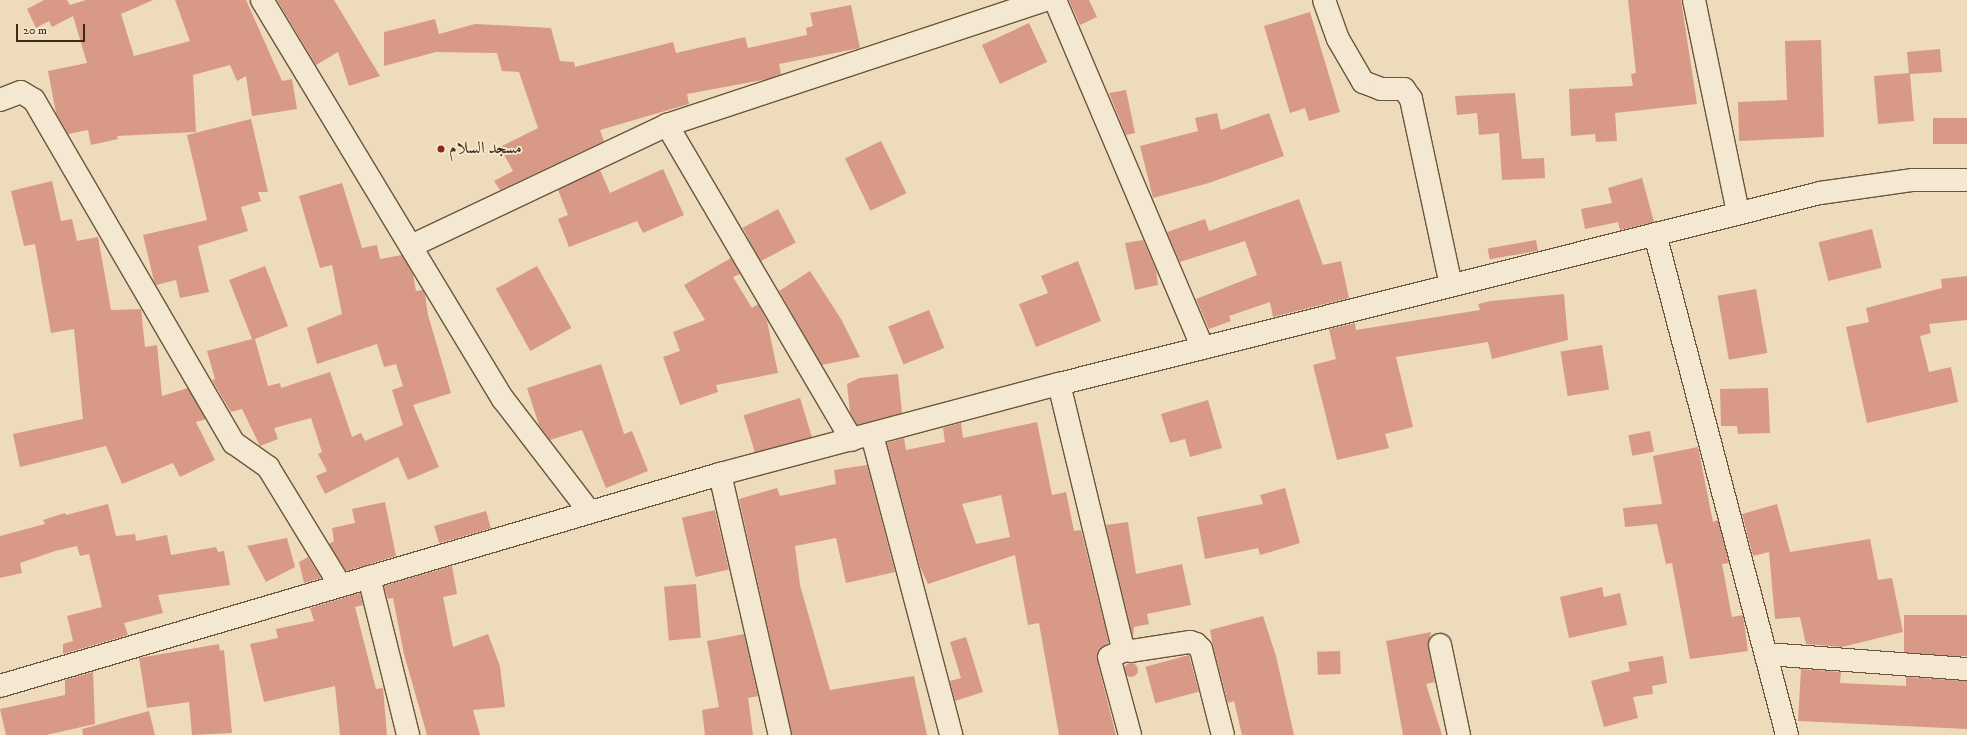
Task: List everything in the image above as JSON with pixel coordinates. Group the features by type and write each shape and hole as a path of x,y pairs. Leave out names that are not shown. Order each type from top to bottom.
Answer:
{"street":[{"path":"262,0 503,399 589,511"},
{"path":"411,246 667,125 1046,0"},
{"path":"1055,0 1203,348"},
{"path":"1324,0 1338,39 1363,82 1382,89 1404,89 1411,99 1451,286"},
{"path":"1694,0 1738,213"},
{"path":"0,100 21,92 34,100 234,443 268,467 340,585"},
{"path":"667,125 852,440"},
{"path":"0,686 589,511 720,474 1059,384 1820,193 1913,180 1967,180"},
{"path":"1655,234 1767,654 1787,735"},
{"path":"1059,384 1125,650"},
{"path":"872,434 951,735"},
{"path":"720,474 780,735"},
{"path":"369,577 408,735"},
{"path":"1130,735 1109,657 1125,650 1190,642 1196,644 1201,649 1223,735"},
{"path":"1440,645 1459,735"},
{"path":"1767,654 1967,669"}],"building":[{"path":"44,0 67,0 70,5 86,0 153,0 121,14 134,56 190,41 175,0 246,0 282,81 292,79 297,109 252,116 246,76 237,81 230,65 193,75 196,132 117,136 118,139 91,145 88,130 68,134 56,113 48,71 87,63 73,16 52,27 49,21 36,28 27,9"},
{"path":"277,0 334,0 380,76 349,86 338,52 316,65"},
{"path":"1069,0 1089,0 1097,17 1080,25"},
{"path":"1628,0 1681,0 1697,104 1615,113 1617,141 1596,142 1595,134 1571,136 1569,89 1633,86 1631,74 1636,73"},
{"path":"851,5 860,48 779,64 781,74 768,79 687,94 689,104 600,130 604,141 500,190 494,181 513,171 500,147 538,128 519,72 502,71 497,53 436,52 384,66 384,32 435,19 439,34 475,24 551,28 560,61 574,62 575,67 673,42 676,53 745,37 748,48 807,35 806,28 813,26 810,13"},
{"path":"1310,12 1340,112 1309,121 1305,108 1290,113 1264,26"},
{"path":"1029,23 1047,62 1000,84 982,45"},
{"path":"1821,40 1824,137 1739,141 1738,102 1787,100 1785,41"},
{"path":"1940,49 1942,72 1910,74 1914,121 1878,124 1874,76 1909,73 1907,52"},
{"path":"1126,90 1135,133 1126,135 1109,93"},
{"path":"1515,93 1522,159 1544,158 1545,178 1502,180 1499,133 1479,135 1477,113 1457,115 1455,96"},
{"path":"1217,113 1221,130 1269,113 1284,156 1209,183 1153,198 1140,146 1198,131 1195,118"},
{"path":"1933,118 1967,118 1967,144 1933,144"},
{"path":"251,119 268,192 258,192 261,201 241,207 248,231 198,246 209,292 180,298 176,280 156,285 143,235 207,220 187,135"},
{"path":"881,141 906,193 870,211 845,159"},
{"path":"663,169 684,215 643,233 637,221 569,247 558,219 568,215 558,190 600,170 610,193"},
{"path":"1642,178 1654,222 1620,230 1618,222 1585,229 1581,209 1612,203 1608,188"},
{"path":"52,181 61,221 72,219 77,241 98,237 111,310 141,309 145,347 157,345 162,396 188,388 206,419 196,422 215,460 180,477 173,463 122,484 106,446 20,467 13,434 83,419 74,329 51,333 35,244 24,246 11,191"},
{"path":"342,183 362,248 377,245 380,259 402,255 413,274 416,291 423,290 428,315 451,393 413,405 439,467 408,480 398,457 325,494 316,476 327,471 318,454 322,452 311,418 274,428 278,439 260,446 242,409 231,412 212,380 215,379 207,351 252,339 229,280 265,266 288,326 255,339 268,386 280,383 281,388 330,372 352,437 361,433 365,441 403,425 392,390 403,386 396,364 384,367 377,344 317,364 307,328 342,314 332,265 320,268 299,196"},
{"path":"1299,199 1323,265 1341,261 1349,298 1273,317 1270,302 1229,316 1231,321 1209,329 1196,299 1257,275 1245,241 1180,262 1167,232 1205,219 1209,231"},
{"path":"778,209 796,243 761,261 743,228"},
{"path":"1872,229 1882,268 1828,281 1819,242"},
{"path":"1143,240 1156,270 1158,285 1135,290 1125,243"},
{"path":"1536,240 1538,251 1490,259 1488,249"},
{"path":"731,258 740,274 733,277 752,308 758,304 767,321 778,373 716,385 718,392 680,405 663,357 680,351 673,332 705,320 684,285"},
{"path":"1078,261 1101,321 1036,347 1019,304 1048,293 1041,276"},
{"path":"537,266 571,328 530,351 496,289"},
{"path":"810,271 841,319 860,357 822,365 779,291"},
{"path":"1967,276 1967,320 1929,324 1931,333 1920,336 1929,372 1951,367 1958,402 1867,423 1846,327 1869,322 1866,308 1942,288 1941,279"},
{"path":"1756,289 1767,353 1729,360 1718,296"},
{"path":"1564,294 1568,340 1492,359 1488,342 1396,357 1413,427 1385,434 1389,448 1337,460 1313,365 1336,359 1329,329 1355,323 1356,330 1480,310 1478,304 1491,301"},
{"path":"929,310 944,348 904,364 888,326"},
{"path":"1602,345 1609,389 1568,396 1561,352"},
{"path":"601,364 624,434 632,431 648,471 606,488 582,430 550,440 539,425 527,388"},
{"path":"898,374 902,413 857,425 850,412 847,384 859,378"},
{"path":"1768,388 1770,433 1738,434 1737,426 1721,426 1720,389"},
{"path":"800,398 812,437 756,454 744,415"},
{"path":"1208,400 1222,448 1190,457 1185,439 1170,443 1161,414"},
{"path":"1037,422 1052,495 1066,492 1074,531 1081,530 1109,643 1099,649 1097,660 1116,735 1059,735 1039,623 1028,625 1015,555 928,584 920,567 887,443 904,438 906,450 945,442 943,428 961,423 963,438","holes":["1001,495 1010,537 976,544 962,504"]},
{"path":"1650,431 1654,452 1632,456 1628,435"},
{"path":"1698,447 1713,522 1718,520 1729,563 1722,564 1732,617 1743,615 1748,651 1690,659 1672,563 1666,564 1657,524 1625,527 1623,508 1662,504 1653,456"},
{"path":"867,465 895,572 846,583 836,538 795,546 800,585 830,690 914,676 927,735 792,735 739,499 777,488 780,496 836,484 834,470"},
{"path":"1285,488 1300,543 1260,555 1258,548 1205,559 1197,517 1263,504 1260,495"},
{"path":"385,502 396,556 346,571 329,544 334,541 332,528 355,523 352,509"},
{"path":"108,504 116,536 135,534 136,541 167,535 171,555 216,547 218,552 224,551 230,585 158,595 163,613 124,623 128,635 63,654 63,644 73,641 67,616 102,607 89,554 80,556 77,546 55,551 20,563 22,573 0,578 0,536 45,524 43,520 65,513 66,515"},
{"path":"1777,504 1790,552 1870,539 1878,580 1892,578 1903,632 1842,647 1806,644 1800,617 1775,619 1769,552 1753,556 1742,514"},
{"path":"715,510 729,569 696,577 682,518"},
{"path":"486,511 491,528 439,543 434,526"},
{"path":"1128,522 1136,574 1182,564 1191,605 1147,614 1149,624 1134,627 1133,638 1106,525"},
{"path":"287,538 295,567 266,582 247,546"},
{"path":"308,557 321,578 304,583 299,562"},
{"path":"452,566 457,594 443,597 453,647 488,634 500,666 505,707 473,710 480,735 427,735 404,654 393,598 388,599 384,586"},
{"path":"696,584 701,638 669,641 664,587"},
{"path":"1602,587 1604,597 1620,593 1627,625 1569,638 1560,597"},
{"path":"360,593 363,605 355,607 376,689 383,688 387,735 340,735 335,686 264,702 250,644 278,638 276,629 314,621 310,608"},
{"path":"1904,615 1967,615 1967,656 1904,656"},
{"path":"1263,616 1276,656 1294,735 1242,735 1234,701 1228,703 1213,646 1210,630"},
{"path":"1431,632 1428,647 1435,682 1426,684 1442,735 1403,735 1386,641"},
{"path":"744,634 758,696 748,698 753,735 705,735 702,710 719,707 707,641"},
{"path":"966,637 983,692 955,701 950,681 961,678 950,642"},
{"path":"219,644 220,651 224,650 232,733 192,735 189,702 147,708 139,658"},
{"path":"1340,651 1341,674 1318,675 1317,652"},
{"path":"1189,655 1199,692 1155,703 1146,667"},
{"path":"1663,656 1667,683 1652,686 1653,694 1633,697 1638,718 1604,727 1591,681 1630,671 1628,662"},
{"path":"1128,663 1134,663 1138,667 1138,673 1134,677 1128,677 1124,673 1124,667"},
{"path":"1801,669 1841,672 1840,683 1906,686 1906,677 1967,681 1967,729 1798,721"},
{"path":"93,672 95,724 46,735 6,735 0,709 65,695 65,680"},
{"path":"149,711 155,735 83,735 82,729"}],"place":[{"name":"مسجد السلام","path":"441,149"}]}
